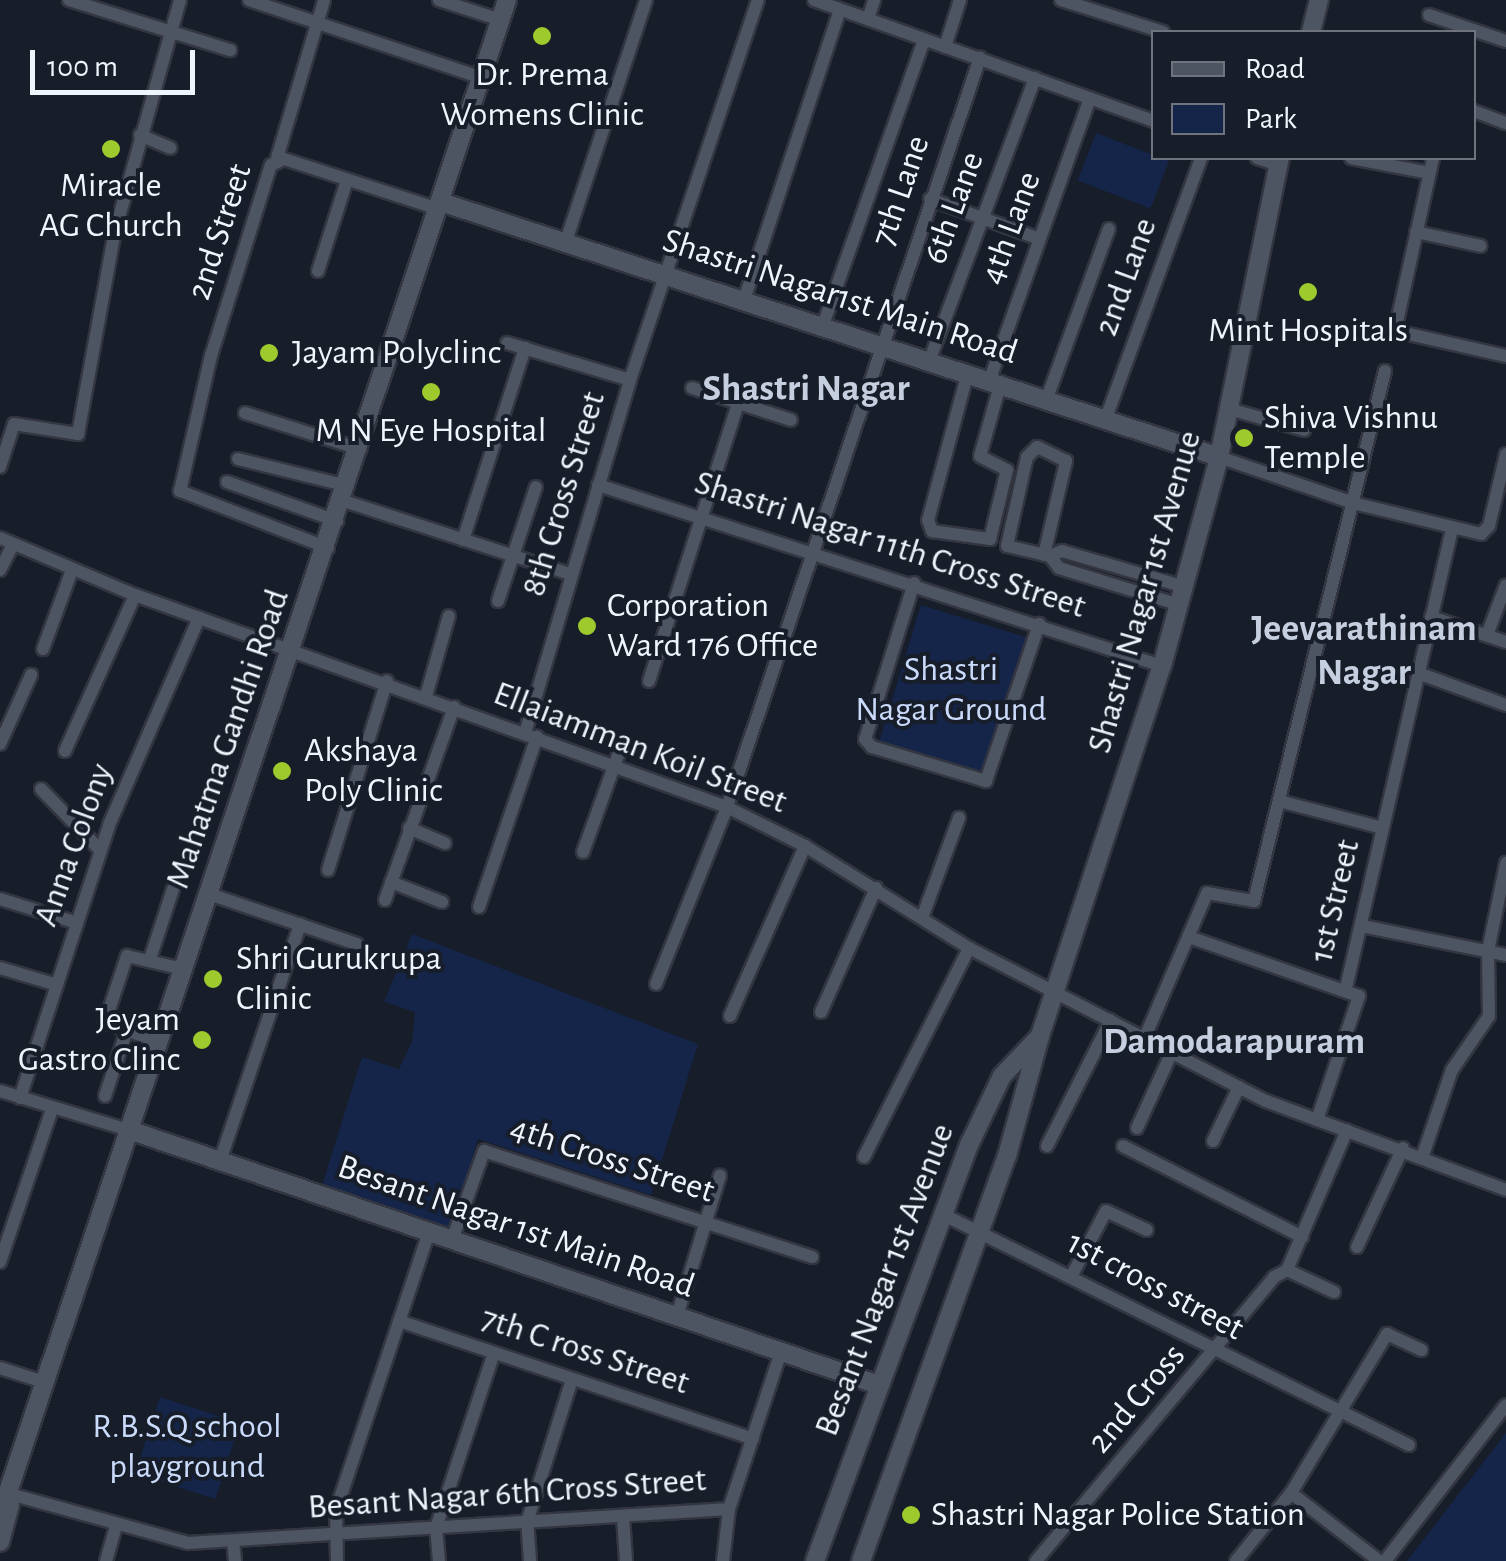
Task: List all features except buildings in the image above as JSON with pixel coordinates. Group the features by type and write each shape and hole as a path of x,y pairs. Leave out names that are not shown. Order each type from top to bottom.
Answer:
{"street":[{"path":"69,0 230,50"},
{"path":"0,466 14,424 77,436 140,135 180,0"},
{"path":"250,0 482,78"},
{"path":"277,158 324,0"},
{"path":"439,0 501,20"},
{"name":"Mahatma Gandhi Road","path":"0,1542 6,1503 132,1131 182,969 328,548 507,0"},
{"path":"566,241 646,0"},
{"name":"8th Cross Street","path":"479,907 531,735 570,574 664,274 758,0"},
{"path":"814,0 1151,120"},
{"path":"868,19 874,0"},
{"path":"945,47 960,0"},
{"path":"1061,0 1157,30"},
{"path":"1311,30 1315,1"},
{"path":"744,300 840,9"},
{"path":"1429,16 1472,30"},
{"path":"1476,31 1506,41"},
{"path":"823,325 924,39"},
{"name":"7th Lane","path":"656,984 727,807 880,344 980,58"},
{"name":"6th Lane","path":"930,359 1035,78"},
{"name":"4th Lane","path":"968,372 928,520 932,531 990,539 1007,470 980,456 996,380 1037,238 1090,98"},
{"path":"1476,112 1506,123"},
{"path":"140,135 170,148"},
{"name":"2nd Street","path":"328,548 180,491 211,356 277,158 440,205"},
{"name":"2nd Lane","path":"1106,418 1200,160"},
{"path":"1362,160 1430,173"},
{"path":"1433,160 1395,331 1506,356"},
{"name":"Shastri Nagar 1st Avenue","path":"861,1561 982,1230 1040,1036 1183,596 1219,457 1280,161"},
{"path":"318,271 347,180"},
{"path":"930,199 1037,238"},
{"name":"Shastri Nagar1st Main Road","path":"440,205 566,241 996,380 1219,457"},
{"path":"1047,398 1109,229"},
{"path":"1416,232 1480,246"},
{"path":"507,343 630,380"},
{"path":"463,540 525,348"},
{"path":"1145,1037 1192,938 1208,894 1252,903 1283,802 1385,372"},
{"path":"692,388 790,420"},
{"path":"650,681 738,404"},
{"path":"1229,410 1304,430"},
{"path":"245,413 360,449"},
{"path":"1047,555 1066,461 1033,447 1006,544 1047,555 1062,551 1183,596"},
{"path":"1219,457 1354,503 1452,528 1487,530 1506,454"},
{"path":"238,459 346,493 463,540 570,574"},
{"path":"226,482 336,521"},
{"name":"Shastri Nagar 11th Cross Street","path":"598,485 812,549 1162,666"},
{"path":"498,601 536,487"},
{"name":"1st Street","path":"1346,988 1452,528"},
{"path":"0,570 6,541"},
{"name":"Ellaiamman Koil Street","path":"6,541 135,595 387,681 727,807 805,846 970,948 1239,1087 1506,1190"},
{"path":"43,649 72,570"},
{"path":"914,583 865,743 986,781 1039,624"},
{"path":"1487,635 1506,585"},
{"path":"65,751 135,595"},
{"path":"426,696 449,616"},
{"path":"1431,616 1506,642"},
{"name":"Anna Colony","path":"20,1098 101,851 200,618"},
{"path":"1418,673 1506,705"},
{"path":"0,744 31,675"},
{"path":"328,870 387,681"},
{"path":"385,900 454,708"},
{"path":"584,852 622,744"},
{"path":"41,789 101,851"},
{"path":"1283,802 1383,828"},
{"path":"922,918 960,818"},
{"path":"409,828 445,843"},
{"path":"730,1016 805,846"},
{"path":"1423,1155 1452,1070 1489,1016 1488,951 1506,863"},
{"path":"390,882 442,902"},
{"path":"821,1012 876,888"},
{"path":"150,959 173,890"},
{"path":"210,894 356,944"},
{"path":"0,899 76,923"},
{"path":"220,1161 300,924"},
{"path":"1362,926 1506,954"},
{"path":"1192,938 1346,988 1360,998 1317,1120"},
{"path":"864,1157 970,948"},
{"path":"158,1042 104,1023 120,974 128,955 182,969"},
{"path":"0,968 57,985"},
{"path":"1047,1146 1111,1020"},
{"path":"105,1096 126,1033"},
{"name":"Besant Nagar 1st Avenue","path":"814,1561 942,1214 1002,1076 1040,1036"},
{"path":"1137,1128 1172,1052"},
{"path":"1212,1141 1239,1087"},
{"path":"0,1092 132,1131"},
{"path":"0,1262 52,1109"},
{"path":"1334,1292 1288,1270 1347,1130"},
{"name":"Besant Nagar 1st Main Road","path":"132,1131 879,1385"},
{"path":"1123,1146 1302,1237"},
{"path":"1357,1248 1403,1148"},
{"name":"4th Cross Street","path":"452,1240 484,1151 812,1257"},
{"path":"677,1316 720,1175"},
{"path":"1072,1275 1106,1211 1148,1230"},
{"name":"1st cross street","path":"942,1214 1072,1275 1216,1354 1409,1446"},
{"path":"337,1561 336,1510 429,1232"},
{"name":"2nd Cross","path":"1036,1561 1216,1354 1272,1280 1288,1270"},
{"name":"7th C ross Street","path":"399,1321 753,1439"},
{"path":"1236,1561 1291,1493 1386,1334 1421,1350"},
{"name":"Besant Nagar 6th Cross Street","path":"6,1503 167,1541 233,1541 730,1509 782,1352"},
{"path":"439,1561 436,1528 494,1353"},
{"path":"0,1368 47,1384"},
{"path":"530,1561 527,1522 572,1379"},
{"path":"1291,1493 1382,1561 1506,1404"},
{"path":"723,1561 730,1509"},
{"path":"623,1516 626,1561"},
{"path":"106,1561 116,1527"},
{"path":"233,1541 235,1561"}],"green space":[{"path":"1096,133 1151,154 1151,160 1169,161 1151,209 1078,181"},
{"name":"Shastri Nagar Ground","path":"921,605 1026,637 984,776 879,744"},
{"path":"412,934 698,1044 651,1195 478,1139 451,1229 321,1189 362,1057 399,1069 412,1042 415,1012 384,1002"},
{"name":"R.B.S.Q school playground","path":"160,1397 240,1423 215,1499 135,1473"},
{"path":"1506,1433 1506,1561 1407,1561"}],"place":[{"name":"Dr. Prema Womens Clinic","path":"542,36"},
{"name":"Miracle AG Church","path":"111,149"},
{"name":"Mint Hospitals","path":"1308,292"},
{"name":"Jayam Polyclinc","path":"269,353"},
{"name":"M N Eye Hospital","path":"431,392"},
{"name":"Shiva Vishnu Temple","path":"1244,438"},
{"name":"Corporation Ward 176 Office","path":"587,626"},
{"name":"Akshaya Poly Clinic","path":"282,771"},
{"name":"Shri Gurukrupa Clinic","path":"213,979"},
{"name":"Jeyam Gastro Clinc","path":"202,1040"},
{"name":"Shastri Nagar Police Station","path":"911,1515"}],"district":[{"name":"Shastri Nagar","path":"806,390"},
{"name":"Jeevarathinam Nagar","path":"1364,652"},
{"name":"Damodarapuram","path":"1234,1043"}]}
